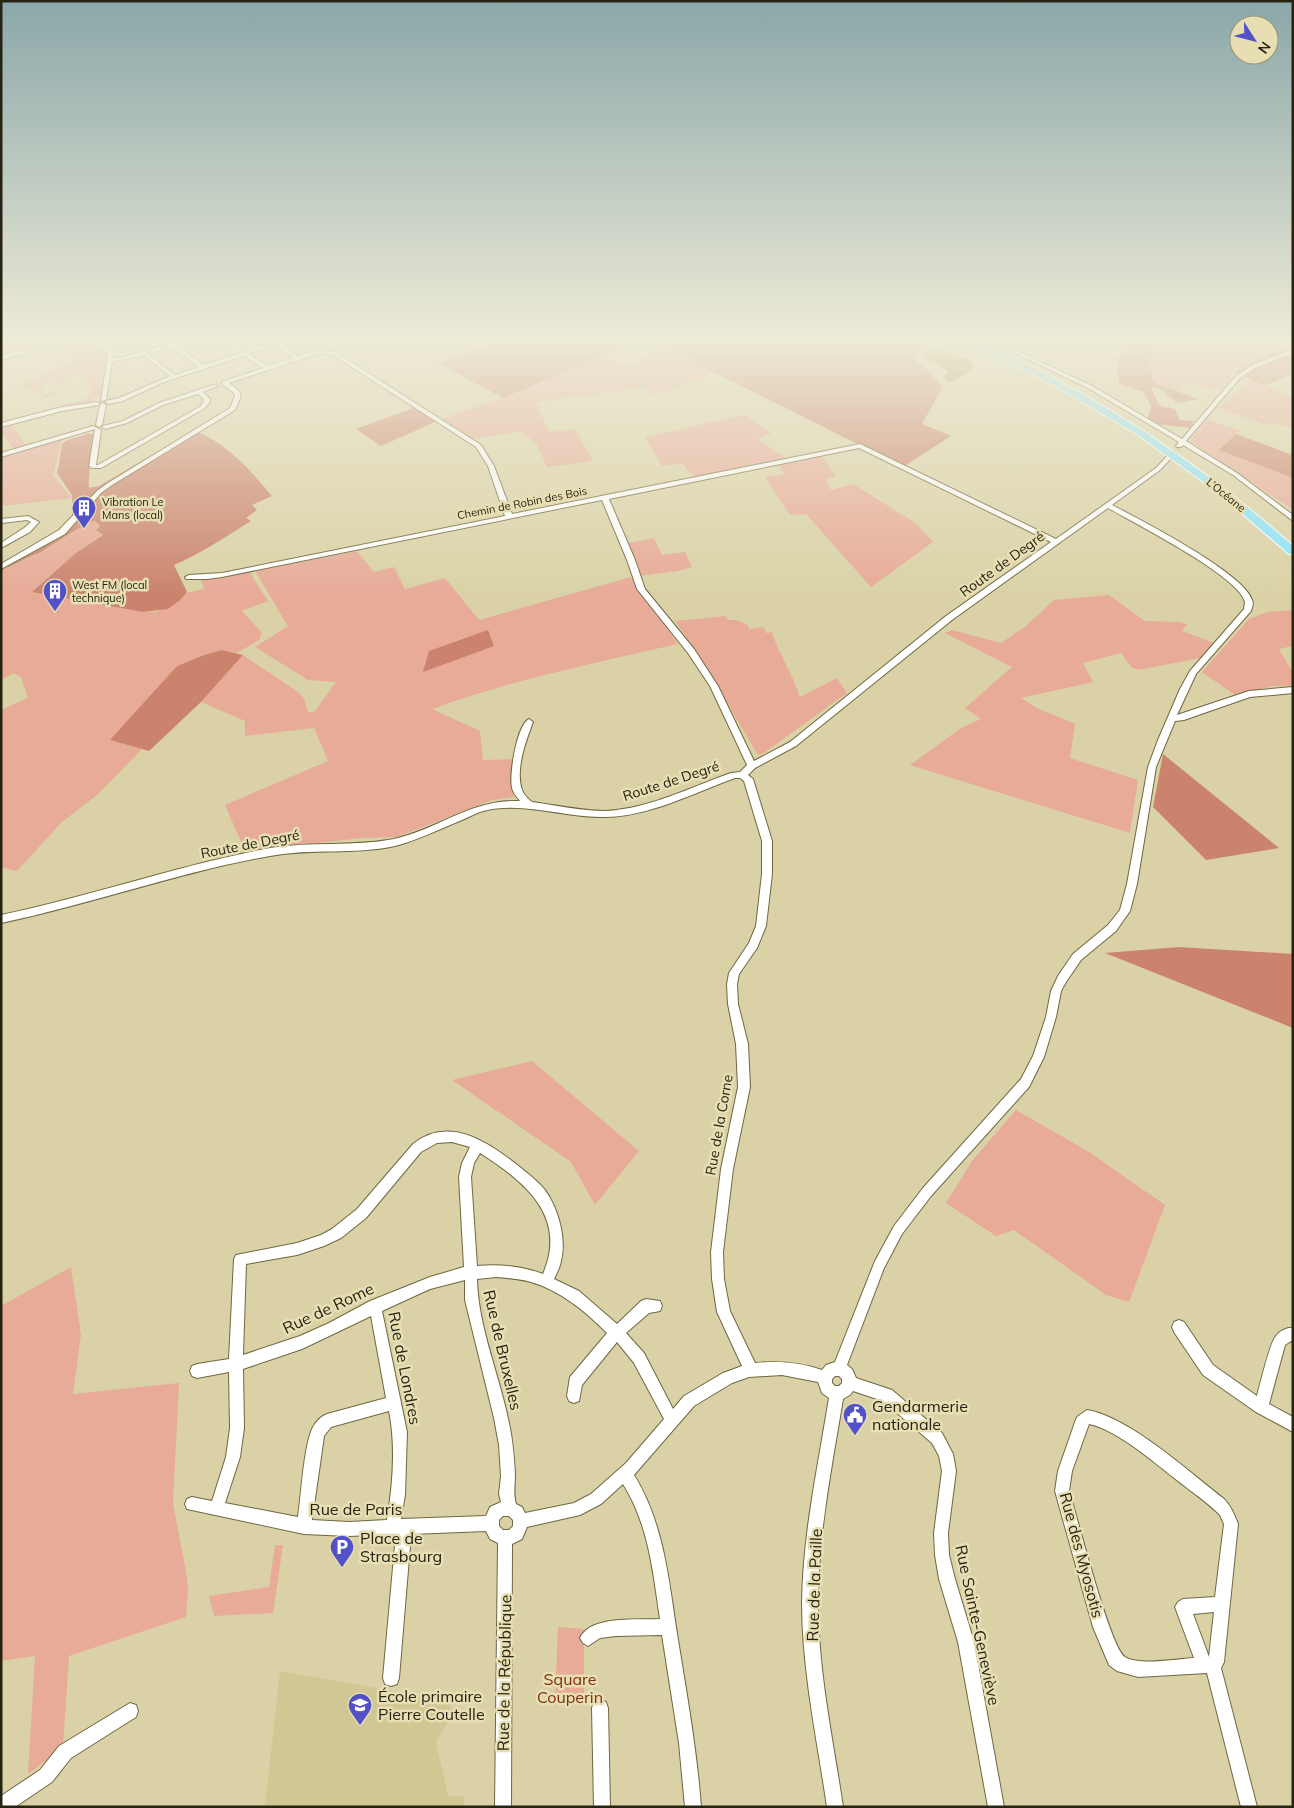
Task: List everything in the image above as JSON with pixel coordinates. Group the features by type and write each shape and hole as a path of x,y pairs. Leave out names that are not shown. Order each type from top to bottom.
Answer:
{"highway":[{"name":"L’Océane","path":"1130,426 1228,496 1293,552"},
{"name":"L’Océane","path":"1138,426 1220,482 1293,544"}],"street":[{"path":"1,455 104,426"},
{"path":"99,427 92,466 99,468 170,426"},
{"path":"1,567 62,532 99,492 110,484 205,426"},
{"path":"448,426 479,446 491,466 509,517"},
{"path":"1154,426 1181,445 1235,474 1293,519"},
{"path":"1181,445 1197,426"},
{"name":"Chemin de Robin des Bois","path":"189,577 201,578 222,575 860,446 1057,542"},
{"name":"Route de Degré","path":"1,920 74,904 173,874 263,853 299,848 372,845 392,842 411,837 484,807 506,804 529,805 588,813 615,813 634,810 734,775 742,775 752,766 793,744 949,618 1158,469 1170,456"},
{"path":"606,498 642,589 691,651 714,686 752,766"},
{"path":"839,1370 879,1265 898,1230 927,1192 1024,1082 1038,1057 1051,1017 1056,991 1062,979 1077,957 1112,928 1125,911 1132,884 1152,767 1171,718 1193,673 1244,616 1248,609 1249,600 1225,575 1173,542 1107,505"},
{"path":"1,521 32,519 34,522 27,530 1,546"},
{"path":"1171,718 1180,718 1249,694 1293,690"},
{"path":"529,722 518,751 516,783 520,795 529,805"},
{"name":"Rue de la Corne","path":"742,775 748,779 766,836 767,874 761,926 753,946 734,974 732,984 731,996 743,1051 744,1087 727,1169 717,1252 718,1279 724,1312 748,1362 749,1370"},
{"path":"216,1508 233,1457 237,1428 236,1364 240,1259 280,1253 320,1242 347,1227 359,1216 420,1145 440,1138 459,1138 480,1145 539,1191 546,1202 554,1228 556,1253 547,1282"},
{"name":"Rue de Bruxelles","path":"480,1145 471,1154 466,1164 465,1178 471,1300 506,1445 508,1476 506,1494 509,1507"},
{"name":"Rue de Rome","path":"197,1371 236,1364 304,1341 375,1306 437,1279 485,1271 512,1273 547,1282 576,1298 601,1319 634,1351 672,1419"},
{"name":"Rue de Londres","path":"375,1306 400,1432 399,1526"},
{"path":"574,1396 576,1382 615,1334 646,1306 655,1306"},
{"path":"1179,1327 1208,1370 1261,1407 1293,1425"},
{"path":"1261,1407 1280,1341 1289,1334 1293,1336"},
{"path":"520,1521 575,1510 596,1499 625,1474 646,1452 672,1419 696,1396 728,1378 749,1370 782,1368 811,1373 825,1378"},
{"path":"830,1370 839,1370 846,1375 843,1389 828,1389 825,1378 830,1370"},
{"name":"Rue de la Paille","path":"834,1807 812,1656 810,1602 814,1535 843,1389"},
{"name":"Rue Sainte-Geneviève","path":"843,1389 887,1395 937,1438 946,1454 949,1471 941,1533 942,1554 947,1579 966,1642 996,1807"},
{"path":"304,1527 315,1442 321,1427 327,1422 395,1402"},
{"name":"Rue des Myosotis","path":"1087,1417 1096,1417 1121,1431 1225,1510 1231,1524 1216,1662 1208,1666 1138,1669 1129,1667 1116,1659 1109,1648 1062,1491 1065,1471 1082,1422 1087,1417"},
{"path":"625,1474 636,1489 655,1546 688,1738 694,1807"},
{"name":"Rue de Paris","path":"192,1504 304,1527 349,1529 399,1526 492,1525"},
{"path":"509,1507 516,1512 520,1521 515,1533 505,1539 495,1534 492,1525 496,1513 500,1509 509,1507"},
{"path":"391,1678 399,1526"},
{"name":"Rue de la République","path":"503,1807 505,1539"},
{"name":"Rue des Myosotis","path":"1222,1604 1183,1606 1208,1666 1249,1807"},
{"path":"588,1638 597,1631 668,1627"},
{"path":"600,1708 602,1807"},
{"path":"1,1806 46,1776 65,1752 130,1711"}],"shaded area":[{"path":"363,426 425,426 381,446 356,429"},
{"path":"822,426 928,426 951,436 903,467"},
{"path":"198,432 230,452 272,496 252,505 257,510 246,518 251,521 204,550 174,565 187,592 168,609 143,612 32,592 76,553 103,535 96,530 100,526 95,521 87,523 41,552 8,567 3,566 45,543 74,516 72,515 72,495 57,473 63,443 87,433 97,436 90,470 89,488 99,486 182,437"},
{"path":"1236,434 1290,454 1293,453 1293,478 1219,450"},
{"path":"488,630 494,646 423,672 429,651"},
{"path":"222,650 243,655 201,702 149,751 110,740 177,666"},
{"path":"1163,754 1279,848 1206,860 1153,807"},
{"path":"1179,947 1293,954 1293,1028 1105,953"},
{"name":"École primaire Pierre Coutelle","path":"280,1671 445,1700 454,1711 436,1742 448,1796 465,1796 463,1807 265,1807"}],"green space":[{"path":"14,426 26,445 13,449 1,431 1,427"},
{"path":"453,426 547,426 549,432 575,429 593,461 547,467 537,444 520,431 473,439"},
{"path":"692,426 761,426 772,433 757,439 786,458 696,480 682,463 662,466 645,437"},
{"path":"1201,426 1227,426 1240,431 1220,450 1293,478 1293,510 1190,441"},
{"path":"62,439 53,476 72,498 1,506 1,456"},
{"path":"821,455 836,476 826,479 831,490 853,484 917,524 933,542 871,587 806,514 790,515 765,477 784,474 777,463"},
{"path":"95,521 100,526 96,529 103,535 76,553 32,592 143,612 156,612 180,600 186,593 204,589 201,580 249,571 268,601 242,611 262,633 259,640 237,653 222,650 177,666 111,740 142,749 97,795 62,822 17,871 1,867 1,710 28,698 21,677 14,673 1,680 1,567 13,565 35,556 87,523"},
{"path":"654,538 662,555 685,552 692,567 640,576 628,543"},
{"path":"357,551 374,572 394,567 405,589 445,578 479,620 631,577 678,644 523,681 432,709 480,731 483,760 514,759 511,782 514,797 492,800 397,837 362,838 245,851 225,805 328,761 314,728 245,736 245,721 201,702 243,655 298,692 304,698 308,712 314,712 336,682 308,680 255,647 288,626 255,571"},
{"path":"1109,595 1145,621 1187,624 1182,631 1214,643 1200,658 1138,670 1131,667 1121,653 1083,663 1093,682 1021,698 1037,708 1075,724 1070,758 1138,780 1130,833 910,765 961,728 981,719 965,708 1012,667 945,633 952,630 1001,643 1026,626 1054,600"},
{"path":"1293,610 1293,646 1279,649 1293,673 1293,686 1273,686 1235,695 1202,672 1249,619 1267,612"},
{"path":"726,616 728,620 736,620 748,625 749,629 764,627 766,633 772,632 800,697 837,678 847,693 764,753 758,755 697,653 675,621"},
{"path":"532,1061 639,1151 595,1205 571,1162 452,1080"},
{"path":"1016,1110 1086,1150 1165,1205 1129,1302 1106,1295 1014,1230 996,1236 946,1203 972,1161"},
{"path":"71,1267 81,1335 73,1394 179,1383 173,1504 188,1588 186,1617 69,1656 63,1748 28,1774 35,1656 1,1661 1,1306"},
{"path":"275,1545 283,1545 273,1613 214,1616 209,1596 269,1587"},
{"name":"Square Couperin","path":"558,1627 584,1629 584,1704 555,1704"}],"tunnel":[{"path":"1170,456 1178,447"}],"place":[{"name":"Vibration Le Mans (local)","path":"84,529"},
{"name":"West FM (local technique)","path":"55,612"},
{"name":"Gendarmerie nationale","path":"855,1436"},
{"name":"Place de Strasbourg","path":"342,1568"},
{"name":"École primaire Pierre Coutelle","path":"360,1726"}]}
